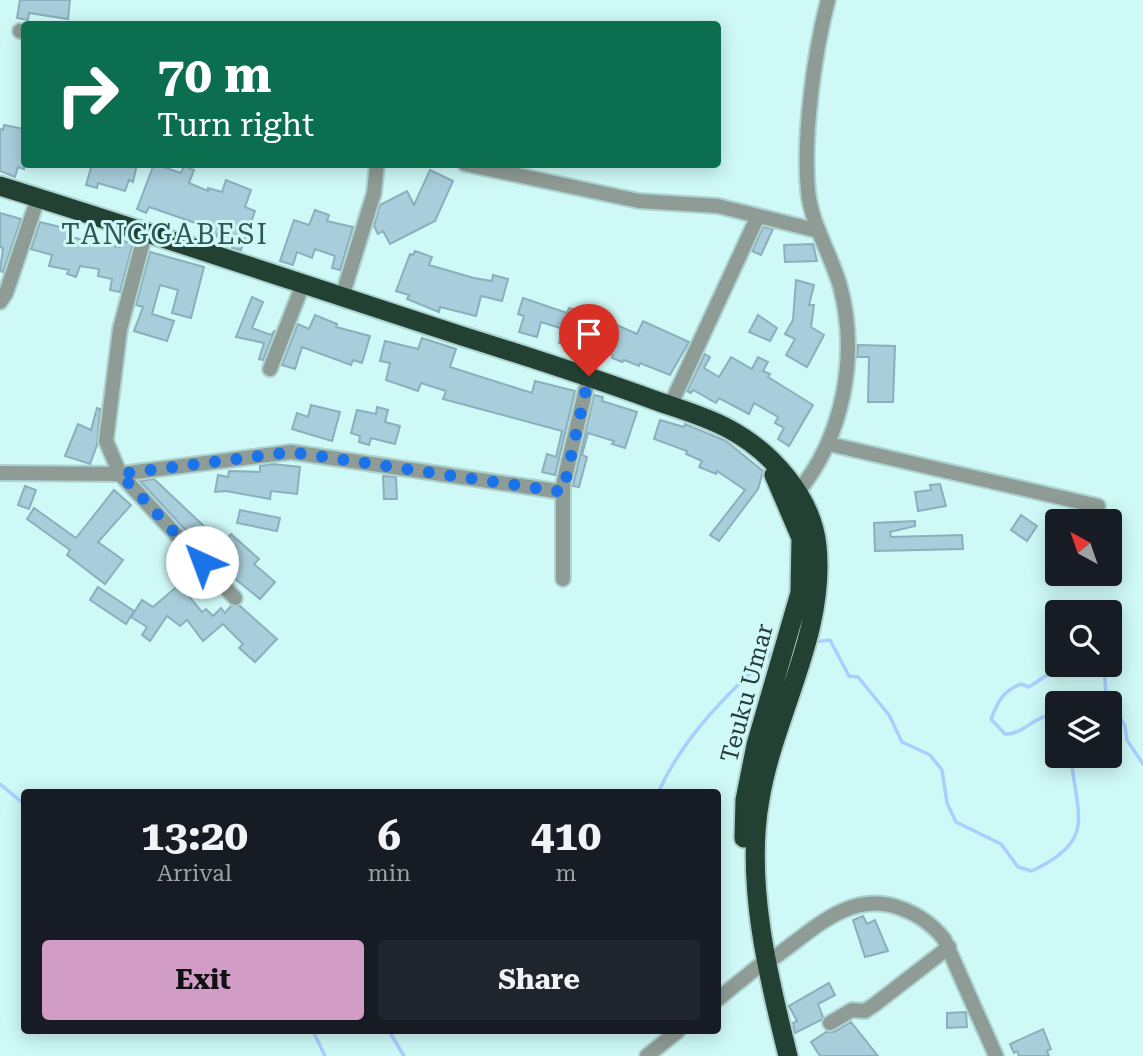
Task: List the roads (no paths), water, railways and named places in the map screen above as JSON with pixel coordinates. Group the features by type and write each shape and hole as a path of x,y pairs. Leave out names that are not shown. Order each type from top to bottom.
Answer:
{"highway":[{"path":"0,186 589,376 728,428 764,452 797,493 810,516 817,548 808,596"},
{"path":"764,452 802,538 808,596"},
{"name":"Teuku Umar","path":"788,1056 753,917 744,800 756,745 783,649 808,596"},
{"name":"Teuku Umar","path":"753,917 760,795 804,653 808,596"},
{"name":"Teuku Umar","path":"764,963 778,1056"}],"street":[{"path":"797,493 812,475 829,444 844,387 846,332 840,286 811,205 808,180 813,83 828,0"},
{"path":"342,297 374,193 377,168"},
{"path":"484,168 639,201 713,205 819,230"},
{"path":"0,302 6,293 38,198"},
{"path":"670,406 758,216"},
{"path":"145,234 120,329 106,441 120,474 235,598"},
{"path":"270,369 303,284"},
{"path":"563,579 563,492 589,376"},
{"path":"829,444 1098,506"},
{"path":"0,472 120,474 291,452 563,492"},
{"path":"721,997 836,913 867,903 893,905 918,916 939,932 949,947 971,1004 996,1056"},
{"path":"830,1023 852,1010 865,1011 949,947"},
{"path":"646,1056 674,1034"}],"waterway":[{"path":"813,642 830,640 849,676 858,677 889,715 902,742 930,755 942,770 947,803 956,822 1001,844 1018,867 1032,871 1053,860 1075,837 1078,810 1073,768"},
{"path":"660,789 694,733 725,698 776,649"},
{"path":"1045,676 1029,687 1021,684 1005,693 991,719 1005,734 1018,731 1045,716"},
{"path":"1105,677 1106,694 1125,726 1127,740 1143,764"},
{"path":"0,784 21,802"},
{"path":"314,1034 325,1056"},
{"path":"391,1034 404,1056"}],"district":[{"name":"TANGGABESI","path":"165,234"}]}
